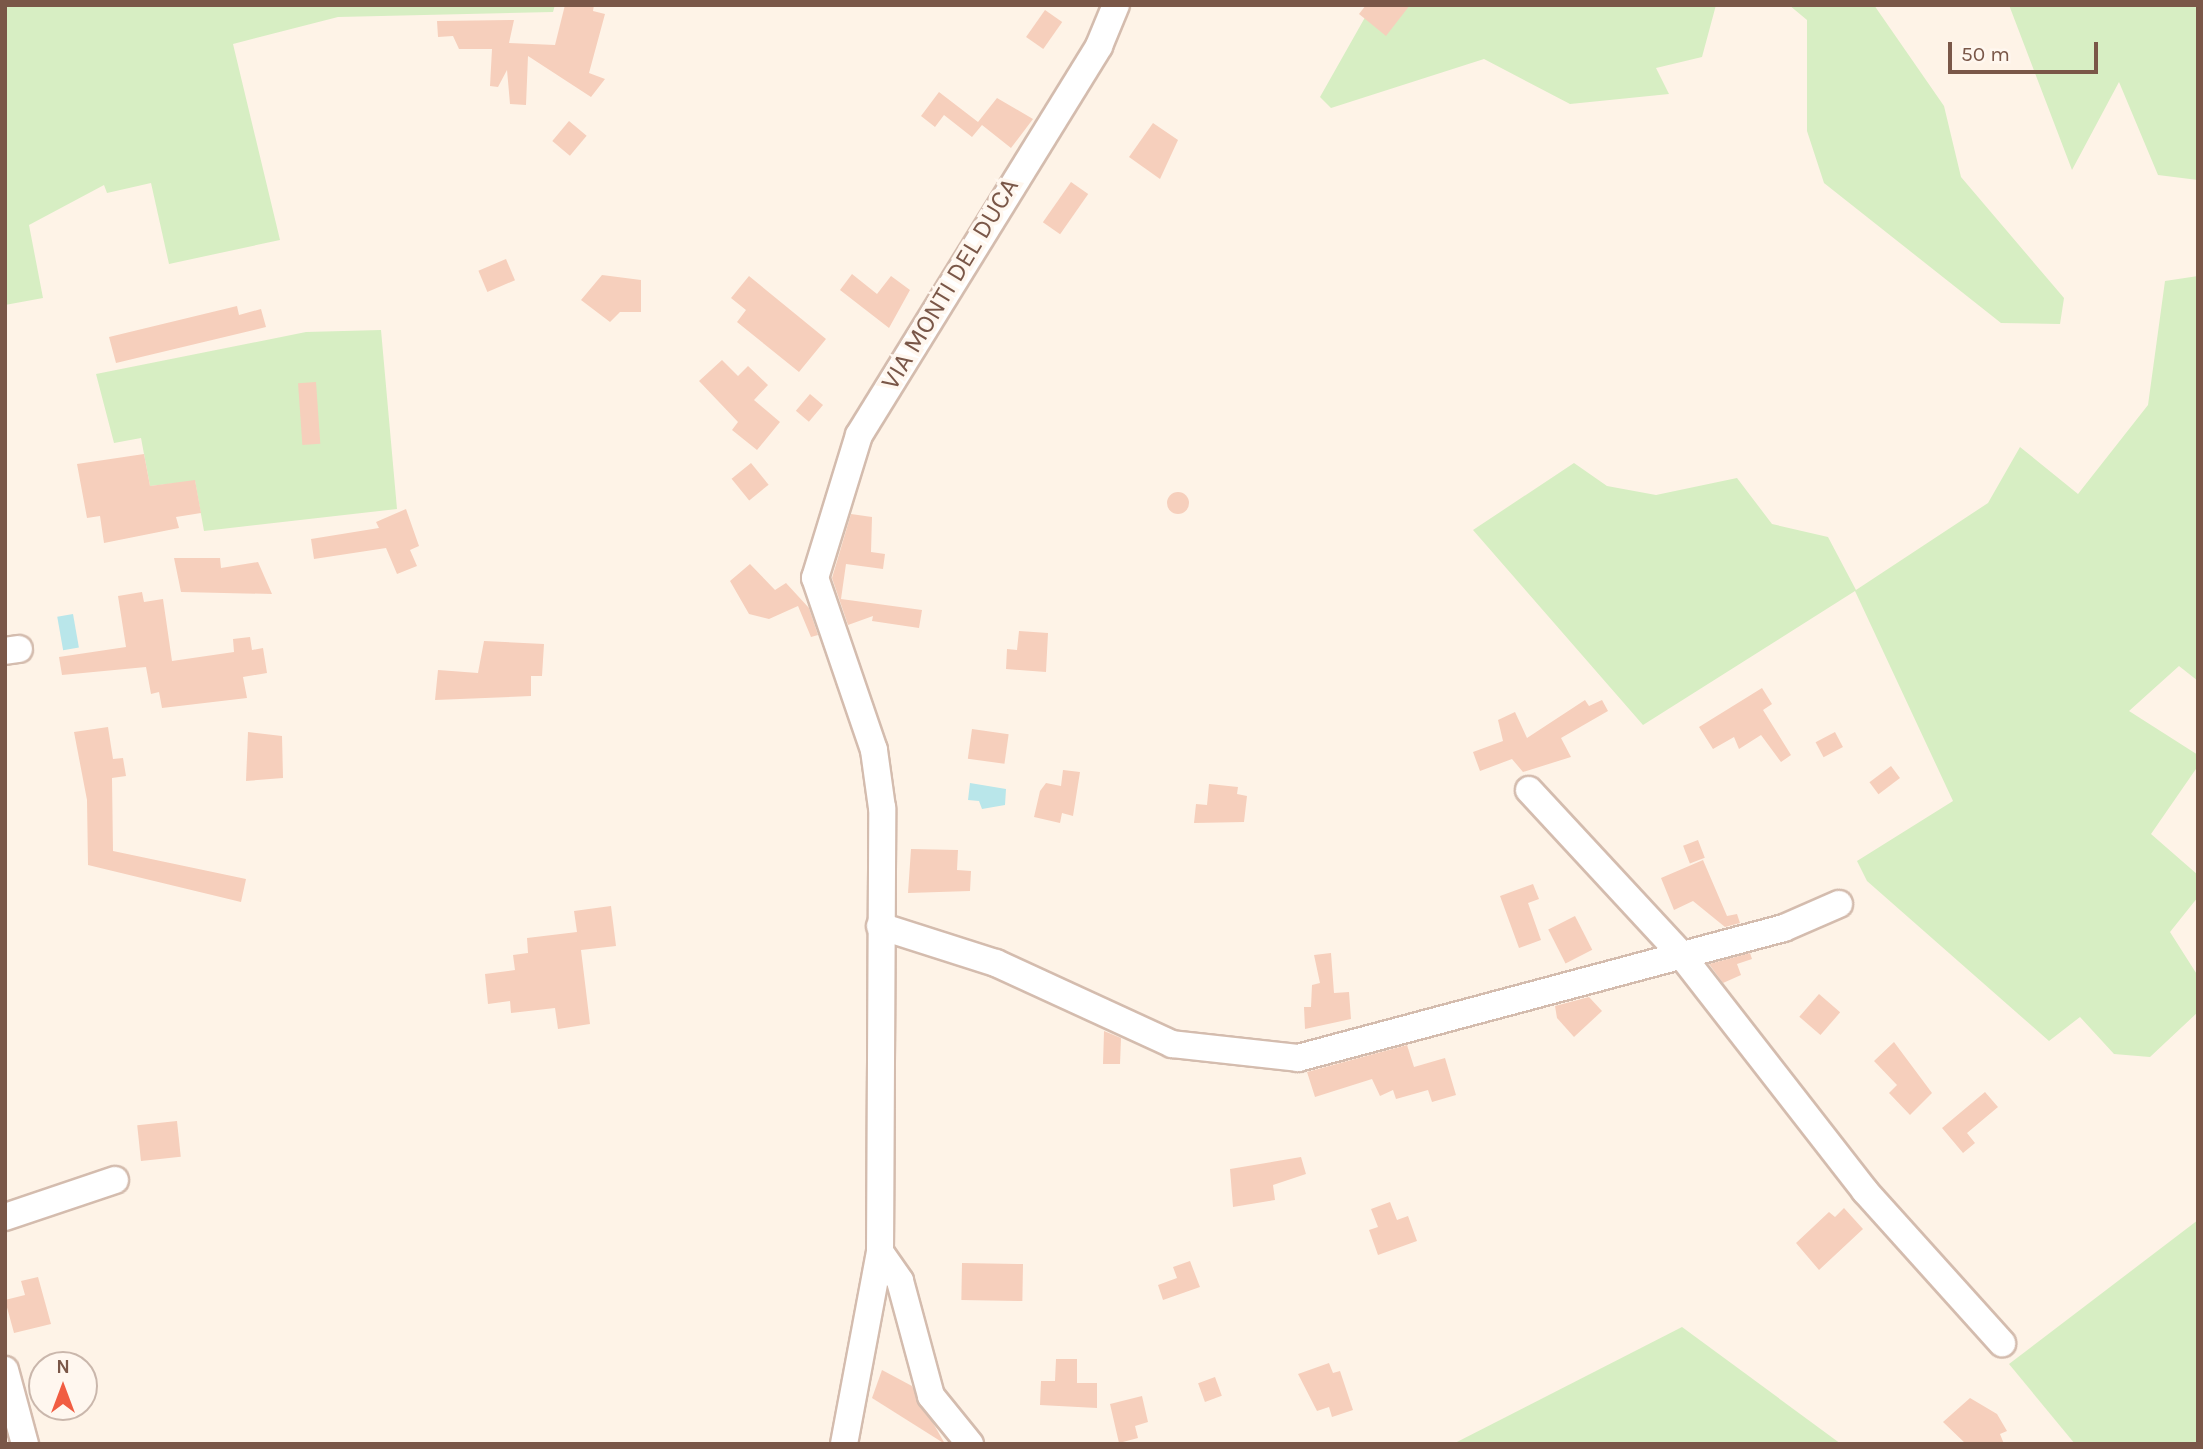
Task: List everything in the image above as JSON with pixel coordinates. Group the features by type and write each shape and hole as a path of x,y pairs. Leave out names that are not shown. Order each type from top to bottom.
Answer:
{"street":[{"name":"VIA MONTI DEL DUCA","path":"880,926 882,808 874,750 814,578 859,435 1099,46 1116,5"},
{"path":"1529,790 1679,952 1865,1191 2002,1343"},
{"path":"844,1444 880,1252 880,926 996,963 1172,1044 1278,1058 1679,952 1784,928 1839,904"},
{"path":"5,1217 115,1180"},
{"path":"880,1252 900,1281 931,1396 970,1444"},
{"path":"5,1370 25,1444"}],"green space":[{"path":"5,5 555,5 553,12 338,17 233,44 280,240 169,264 151,183 107,193 104,185 29,225 43,298 5,305"},
{"path":"1372,5 1716,5 1702,57 1656,68 1669,94 1570,104 1484,59 1331,108 1320,97"},
{"path":"1789,5 1874,5 1944,106 1961,177 2064,298 2060,324 2001,323 1824,183 1807,131 1807,20"},
{"path":"2009,5 2198,5 2198,180 2158,175 2119,82 2072,170"},
{"path":"2198,276 2198,681 2179,666 2129,711 2198,755 2198,766 2151,834 2198,875 2198,897 2170,932 2198,976 2198,1012 2150,1057 2114,1054 2080,1017 2049,1041 1867,881 1857,861 1953,801 1855,591 1643,725 1473,530 1574,463 1607,486 1656,495 1737,478 1772,524 1828,537 1856,590 1988,503 2020,447 2078,494 2148,405 2165,281"},
{"path":"381,330 397,509 204,531 195,481 150,486 141,438 114,443 96,374 306,332"},
{"path":"2198,1220 2198,1444 2075,1444 2009,1364"},
{"path":"1682,1327 1841,1444 1453,1444"}],"water":[{"path":"73,614 79,647 63,650 57,617"},
{"path":"970,783 1006,789 1005,805 982,809 979,801 968,800"}],"building":[{"path":"565,5 594,5 593,11 605,14 589,73 605,79 591,97 528,56 526,105 510,104 507,70 498,87 490,86 492,49 459,49 453,36 438,37 437,21 514,20 509,43 555,45"},
{"path":"1366,5 1410,5 1386,36 1359,14"},
{"path":"1045,10 1062,22 1043,49 1026,37"},
{"path":"939,92 978,122 997,98 1033,119 1011,148 982,125 972,137 944,115 935,127 921,116"},
{"path":"569,121 587,136 570,156 552,141"},
{"path":"1153,123 1178,140 1160,179 1129,157"},
{"path":"1071,182 1088,194 1060,234 1043,222"},
{"path":"506,259 515,280 487,292 478,271"},
{"path":"852,274 877,294 891,276 910,290 889,328 840,290"},
{"path":"602,275 641,280 641,312 620,312 610,322 581,300"},
{"path":"749,276 826,339 799,372 737,322 746,310 731,298"},
{"path":"237,306 239,315 261,309 266,327 116,363 109,337"},
{"path":"722,360 738,376 748,366 768,385 754,400 780,422 757,450 732,430 738,422 699,381"},
{"path":"316,382 320,444 302,445 298,383"},
{"path":"810,394 823,405 809,422 796,411"},
{"path":"144,454 150,486 195,480 201,513 176,517 179,528 104,543 100,516 87,518 77,464"},
{"path":"751,463 769,485 749,500 732,479"},
{"path":"1178,492 1186,495 1189,503 1186,511 1178,514 1170,511 1167,503 1170,495"},
{"path":"406,509 419,546 410,550 417,566 397,574 386,548 314,559 311,539 379,528 376,522"},
{"path":"851,514 872,517 871,552 885,554 883,569 846,564 841,599 922,610 919,628 872,621 873,616 848,625 832,578"},
{"path":"174,558 220,558 221,568 258,562 272,594 181,592"},
{"path":"750,564 775,590 786,583 809,608 818,635 811,637 798,606 769,619 749,614 730,581"},
{"path":"142,592 144,602 163,599 172,661 234,652 233,639 250,637 252,650 263,648 267,673 243,677 247,698 162,708 159,692 151,694 146,667 62,675 59,657 126,647 118,596"},
{"path":"1019,631 1048,633 1046,672 1006,669 1007,649 1017,650"},
{"path":"484,641 544,644 542,676 531,676 531,696 435,700 438,670 478,673"},
{"path":"1762,688 1772,704 1763,710 1791,755 1781,762 1761,735 1739,749 1734,737 1713,749 1699,727"},
{"path":"1585,700 1589,706 1602,700 1608,711 1561,738 1571,757 1523,772 1512,759 1480,771 1473,752 1503,741 1498,720 1515,712 1527,738"},
{"path":"108,727 113,759 123,758 126,776 112,778 113,851 246,879 241,902 88,865 87,800 74,732"},
{"path":"972,729 1009,734 1004,764 968,759"},
{"path":"248,732 282,736 283,778 246,781"},
{"path":"1835,732 1843,747 1824,757 1816,742"},
{"path":"1891,766 1900,778 1878,794 1869,782"},
{"path":"1063,770 1080,772 1073,816 1062,813 1060,823 1034,817 1040,791 1046,783 1061,786"},
{"path":"1209,784 1238,787 1237,794 1247,796 1244,822 1194,823 1196,804 1207,805"},
{"path":"1698,840 1705,858 1690,863 1683,846"},
{"path":"911,849 958,850 957,870 971,871 970,891 908,893"},
{"path":"1703,860 1727,916 1737,914 1740,923 1725,927 1693,901 1674,910 1661,878"},
{"path":"1533,884 1539,899 1528,903 1541,940 1519,948 1500,896"},
{"path":"611,906 616,946 581,950 590,1024 558,1029 555,1008 511,1013 510,1001 488,1004 485,974 515,970 513,955 528,953 527,938 577,932 574,911"},
{"path":"1575,916 1592,950 1566,963 1548,930"},
{"path":"1331,953 1334,993 1349,992 1351,1019 1305,1029 1304,1007 1311,1007 1312,985 1320,983 1314,955"},
{"path":"1750,953 1752,959 1737,964 1741,975 1723,983 1709,964"},
{"path":"1819,994 1840,1012 1820,1035 1799,1017"},
{"path":"1589,997 1602,1011 1574,1037 1557,1018 1555,1006"},
{"path":"1104,1031 1121,1038 1120,1064 1103,1064"},
{"path":"1894,1042 1932,1093 1910,1115 1889,1093 1897,1085 1874,1061"},
{"path":"1407,1045 1414,1067 1445,1058 1456,1095 1432,1102 1428,1090 1396,1099 1393,1090 1380,1096 1372,1079 1315,1097 1307,1072"},
{"path":"1985,1092 1998,1107 1967,1133 1975,1143 1963,1153 1942,1128"},
{"path":"177,1121 181,1157 141,1161 137,1125"},
{"path":"1301,1157 1306,1174 1273,1185 1275,1200 1233,1207 1230,1169"},
{"path":"1390,1202 1397,1220 1408,1216 1417,1241 1378,1255 1369,1230 1378,1227 1371,1209"},
{"path":"1844,1208 1863,1229 1819,1270 1796,1243 1829,1212 1835,1217"},
{"path":"1190,1261 1200,1287 1163,1300 1158,1285 1177,1278 1173,1267"},
{"path":"962,1263 1023,1264 1022,1301 961,1300"},
{"path":"38,1277 51,1324 14,1333 5,1300 25,1295 21,1281"},
{"path":"1056,1359 1077,1359 1077,1383 1097,1383 1097,1408 1040,1405 1041,1381 1055,1381"},
{"path":"1329,1363 1333,1373 1340,1371 1353,1410 1332,1417 1329,1407 1317,1411 1298,1374"},
{"path":"882,1370 912,1386 945,1444 872,1398"},
{"path":"1215,1377 1222,1396 1205,1402 1198,1383"},
{"path":"1142,1396 1148,1422 1135,1426 1138,1438 1119,1443 1110,1404"},
{"path":"1970,1398 1997,1414 2007,1431 2000,1434 2004,1444 1966,1444 1943,1422"}]}
